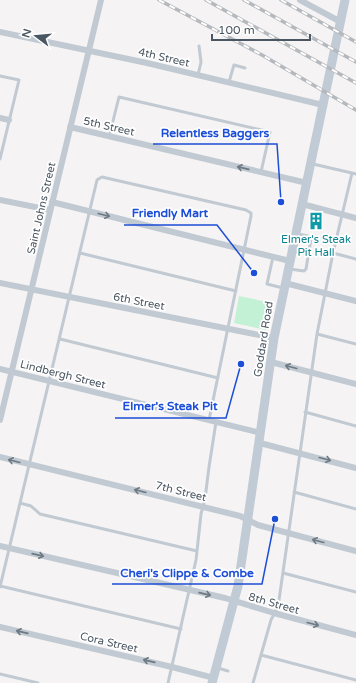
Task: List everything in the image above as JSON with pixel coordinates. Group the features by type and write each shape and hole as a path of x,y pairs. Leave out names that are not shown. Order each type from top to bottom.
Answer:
{"street":[{"name":"Saint Johns Street","path":"0,420 101,0"},
{"path":"301,0 339,21"},
{"name":"Goddard Road","path":"213,680 238,586 260,443 274,338 311,164 339,21 345,0"},
{"name":"4th Street","path":"0,32 88,50 323,105"},
{"path":"0,118 9,120"},
{"name":"5th Street","path":"70,128 307,183"},
{"path":"0,200 50,210"},
{"path":"52,202 273,257 289,265"},
{"path":"302,204 356,218"},
{"name":"6th Street","path":"0,283 274,338"},
{"path":"285,285 356,301"},
{"path":"271,362 356,384"},
{"name":"Lindbergh Street","path":"0,369 261,433"},
{"path":"260,443 356,468"},
{"name":"7th Street","path":"0,457 240,516 258,525 356,551"},
{"name":"8th Street","path":"0,546 234,601 356,635"},
{"name":"Cora Street","path":"0,627 172,667 213,680"}],"lane":[{"path":"198,75 200,46"},
{"path":"229,82 234,65 245,68"},
{"path":"0,76 19,80 0,159"},
{"path":"109,137 119,96 270,132 261,172"},
{"path":"311,164 356,174"},
{"path":"253,683 274,613 277,608 317,334 333,253 352,173"},
{"path":"168,683 189,590 197,551 218,378 251,216 249,211 246,210 102,177 98,180 90,212 0,586 180,629"},
{"path":"289,265 305,270 309,254 311,239 308,236 296,234"},
{"path":"292,251 309,254"},
{"path":"80,253 236,292"},
{"path":"333,253 356,259"},
{"path":"273,257 267,284 285,285"},
{"path":"317,334 356,344"},
{"path":"60,339 218,378"},
{"path":"305,412 356,426"},
{"path":"294,492 356,509"},
{"path":"20,503 31,506 40,514 197,551"},
{"path":"283,573 356,592"},
{"path":"261,655 356,680"},
{"path":"216,668 228,671"},
{"path":"0,674 38,683"}],"green space":[{"path":"239,296 272,303 266,330 234,323"}],"railway":[{"path":"159,0 262,55 356,110"},
{"path":"206,0 356,83"},
{"path":"244,0 356,62"},
{"path":"281,0 356,42"}],"place":[{"name":"Relentless Baggers","path":"281,202"},
{"name":"Elmer's Steak Pit Hall","path":"316,221"},
{"name":"Friendly Mart","path":"254,273"},
{"name":"Elmer's Steak Pit","path":"241,364"},
{"name":"Cheri's Clippe & Combe","path":"275,519"}]}
